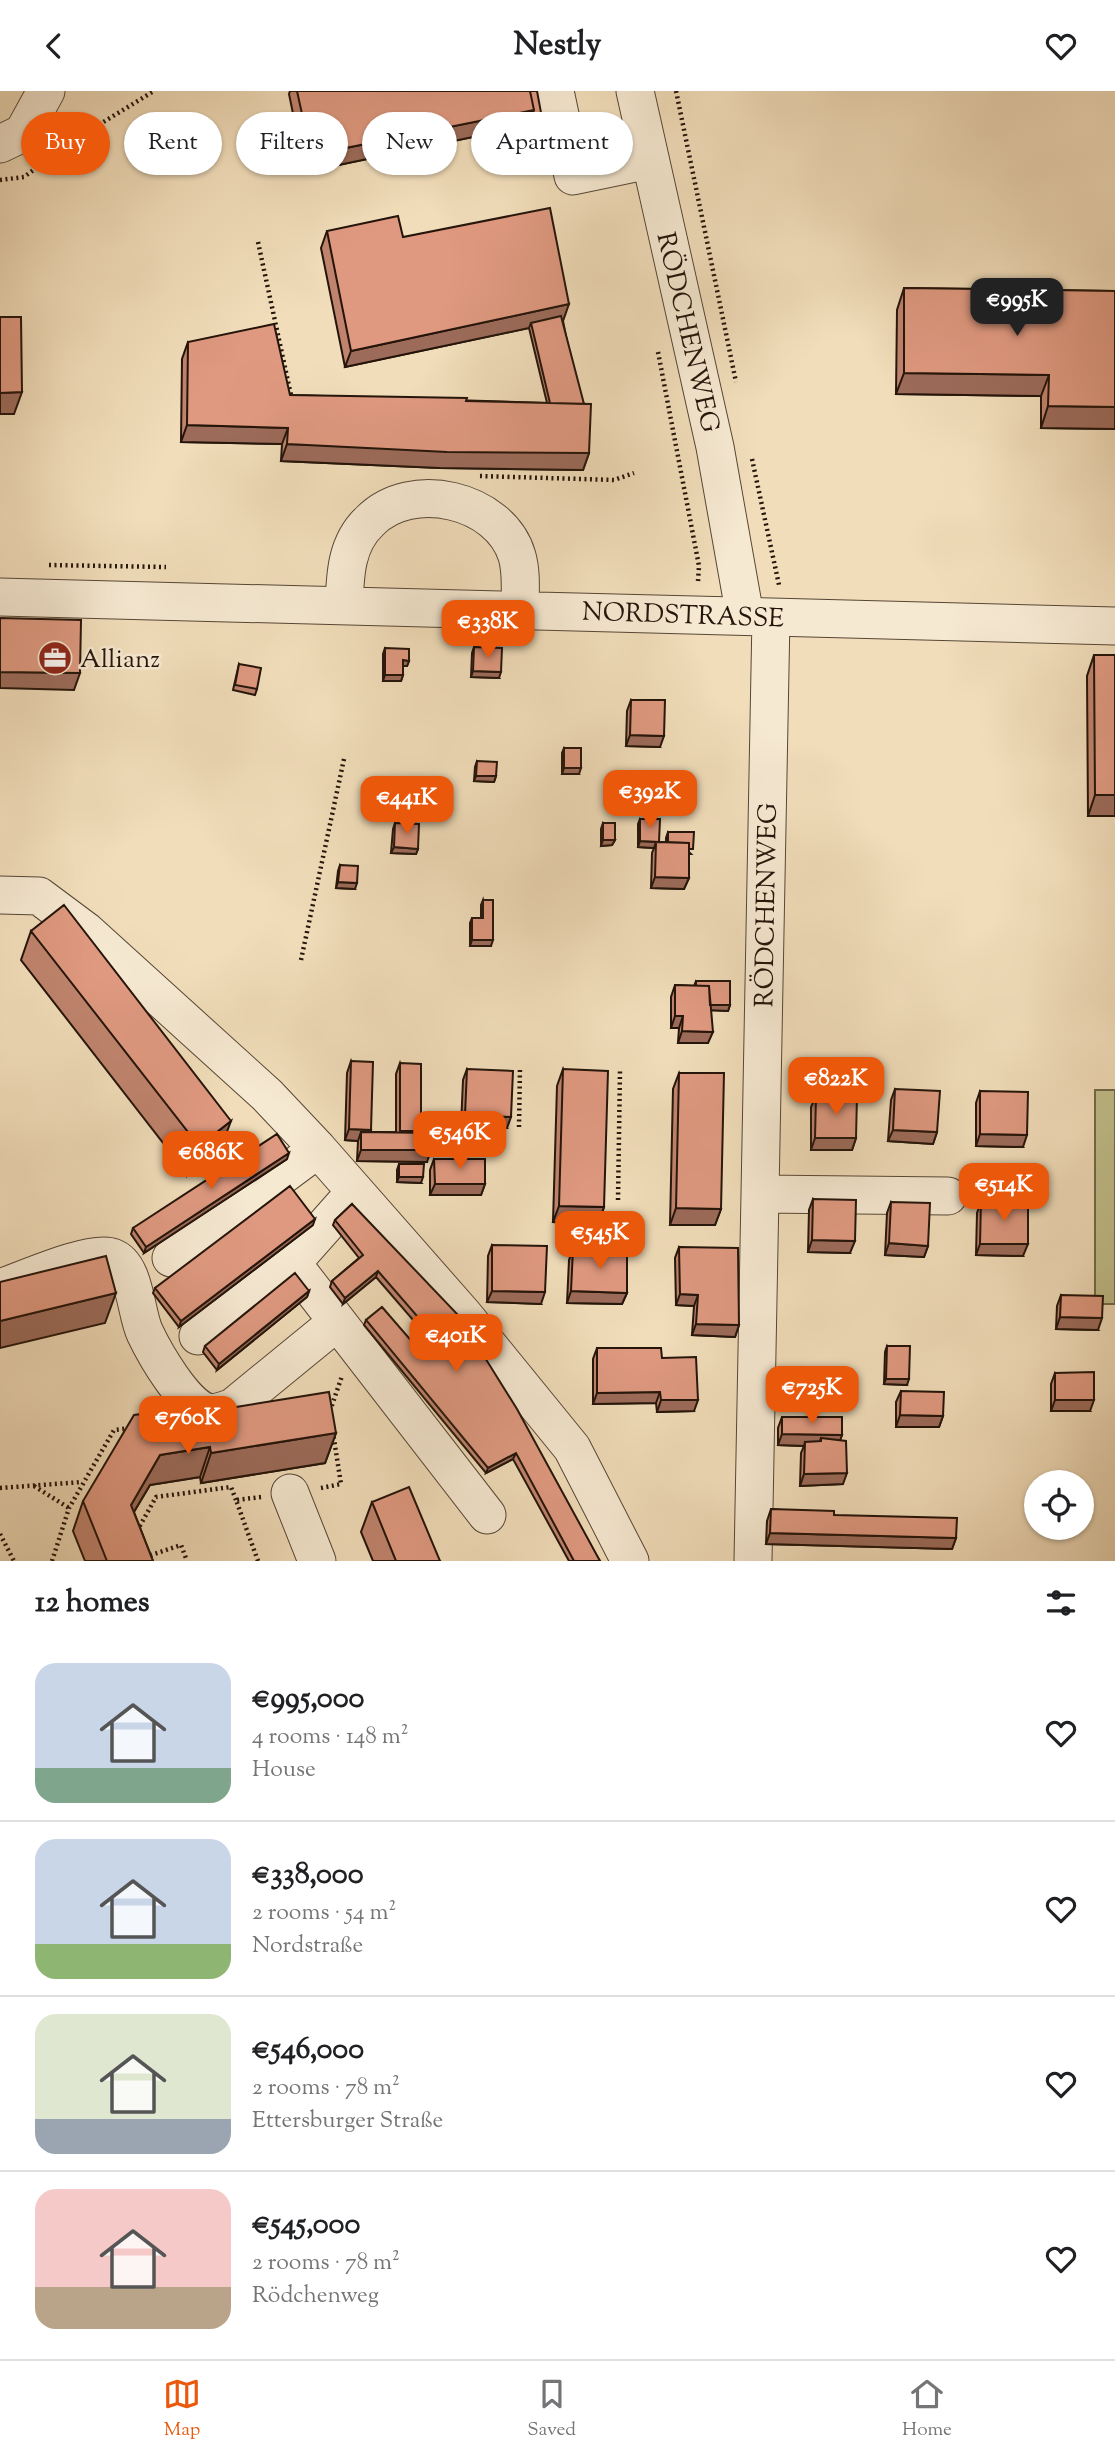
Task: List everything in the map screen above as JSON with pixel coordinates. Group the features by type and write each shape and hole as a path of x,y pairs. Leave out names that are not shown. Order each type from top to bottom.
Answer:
{"street":[{"path":"0,145 23,133 46,91"},
{"path":"555,91 573,176 650,160"},
{"name":"RÖDCHENWEG","path":"635,91 715,447 765,606 760,1194 753,1561"},
{"path":"344,606 349,553 368,522 397,504 440,499 477,510 505,532 517,556 520,610"},
{"name":"NORDSTRASSE","path":"0,597 520,610 765,606 1115,626"},
{"path":"0,895 39,896 86,930 267,1095 463,1314 572,1448 630,1561"},
{"path":"170,1258 318,1149"},
{"path":"198,1336 292,1263 355,1192"},
{"path":"760,1194 948,1196"},
{"path":"0,1288 92,1256 110,1255 122,1263 145,1333 176,1383 196,1406 208,1412 233,1407 345,1332"},
{"path":"292,1263 487,1515"},
{"path":"290,1493 317,1561"}],"path":[{"path":"0,180 24,177 74,140 154,91"},
{"path":"676,91 737,386"},
{"path":"258,242 292,401"},
{"path":"656,340 699,566 698,581"},
{"path":"751,452 765,606"},
{"path":"467,475 614,480 634,473"},
{"path":"301,960 344,759"},
{"path":"519,1127 520,1067"},
{"path":"618,1200 620,1069"},
{"path":"330,1414 345,1332"},
{"path":"236,1500 341,1484 331,1425"},
{"path":"52,1561 69,1508 114,1430 135,1428"},
{"path":"0,1488 83,1482"},
{"path":"33,1485 69,1508"},
{"path":"134,1537 156,1497 231,1487 258,1561"},
{"path":"0,1534 14,1561"},
{"path":"138,1548 142,1559 181,1545 187,1561"}],"shaded area":[{"path":"1095,1090 1115,1090 1115,1304 1095,1304"}],"building":[{"path":"297,91 530,91 534,110 471,112 471,123 457,126 457,112 362,112 362,145 348,148 348,112 302,112"},
{"path":"530,91 537,91 541,112 533,112"},
{"path":"550,208 569,304 351,351 327,231 398,216 403,237"},
{"path":"904,288 1115,291 1115,407 1048,406 1049,375 904,373"},
{"path":"561,316 584,404 550,403 531,323"},
{"path":"0,317 21,317 22,392 0,393"},
{"path":"274,324 290,395 467,398 466,401 591,404 589,453 447,452 287,444 288,428 187,425 188,342"},
{"path":"0,618 81,620 80,673 0,672"},
{"path":"474,647 502,648 501,672 473,671"},
{"path":"385,648 409,649 409,661 403,660 403,675 385,675"},
{"path":"1094,655 1115,655 1115,795 1095,795"},
{"path":"239,664 261,668 257,689 235,685"},
{"path":"631,700 665,700 664,736 630,735"},
{"path":"564,748 581,748 581,768 564,768"},
{"path":"477,761 497,762 496,776 476,776"},
{"path":"640,819 660,819 659,842 640,841"},
{"path":"395,823 419,824 418,849 394,847"},
{"path":"603,823 615,823 615,840 603,840"},
{"path":"668,832 694,832 693,849 689,849 689,843 668,842"},
{"path":"656,842 689,843 689,878 655,877"},
{"path":"340,865 358,866 357,883 338,882"},
{"path":"483,900 493,900 493,940 472,940 472,918 483,918"},
{"path":"64,905 231,1121 199,1146 31,931"},
{"path":"696,981 730,981 730,1005 710,1005 709,986 696,986"},
{"path":"675,985 709,986 713,1032 682,1031 683,1016 675,1016"},
{"path":"351,1061 373,1062 371,1130 349,1129"},
{"path":"400,1063 421,1064 421,1131 400,1131"},
{"path":"467,1069 513,1071 511,1117 465,1115"},
{"path":"563,1069 608,1071 604,1207 559,1206"},
{"path":"679,1073 724,1073 721,1209 676,1208"},
{"path":"895,1089 940,1091 937,1132 893,1130"},
{"path":"980,1091 1028,1092 1027,1135 980,1134"},
{"path":"816,1096 857,1096 856,1138 815,1138"},
{"path":"361,1132 431,1133 431,1150 361,1150"},
{"path":"277,1134 289,1153 146,1247 133,1228"},
{"path":"434,1159 485,1159 485,1184 435,1184"},
{"path":"399,1164 424,1164 423,1177 399,1177"},
{"path":"290,1186 315,1219 181,1321 155,1288"},
{"path":"813,1199 856,1200 855,1241 812,1240"},
{"path":"891,1202 930,1203 928,1246 889,1243"},
{"path":"981,1202 1028,1202 1028,1244 980,1244"},
{"path":"352,1204 459,1316 517,1409 600,1561 574,1561 516,1453 488,1468 366,1320 382,1307 427,1359 444,1347 378,1271 345,1298 332,1281 363,1255 335,1220"},
{"path":"492,1245 547,1246 545,1292 492,1291"},
{"path":"679,1247 738,1248 739,1325 696,1324 698,1295 680,1294"},
{"path":"573,1249 627,1249 627,1293 571,1291"},
{"path":"106,1256 116,1293 0,1321 0,1282"},
{"path":"295,1273 309,1291 219,1364 205,1346"},
{"path":"1061,1295 1103,1296 1102,1318 1060,1317"},
{"path":"887,1346 910,1346 909,1379 886,1379"},
{"path":"597,1348 661,1348 662,1358 696,1357 698,1400 661,1400 660,1392 597,1393"},
{"path":"1094,1372 1094,1400 1055,1400 1055,1373"},
{"path":"901,1391 944,1392 943,1416 900,1415"},
{"path":"329,1392 336,1433 211,1453 210,1447 160,1455 131,1505 153,1561 107,1561 83,1501 134,1415 204,1406 205,1412"},
{"path":"782,1417 842,1417 842,1435 782,1434"},
{"path":"821,1438 846,1441 847,1473 804,1474 805,1442 821,1441"},
{"path":"409,1487 440,1561 396,1561 372,1502"},
{"path":"771,1509 834,1511 834,1515 957,1518 956,1538 770,1533"}],"place":[{"name":"Allianz","path":"55,658"}]}
